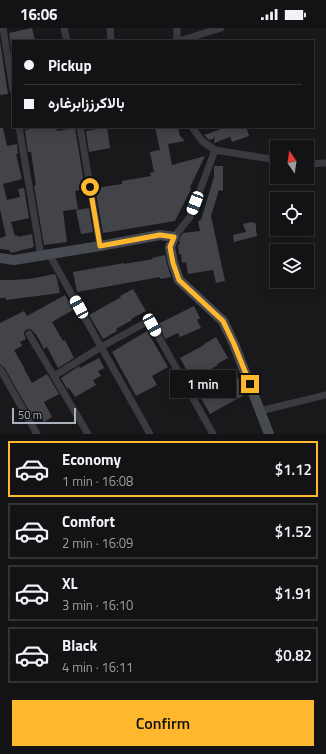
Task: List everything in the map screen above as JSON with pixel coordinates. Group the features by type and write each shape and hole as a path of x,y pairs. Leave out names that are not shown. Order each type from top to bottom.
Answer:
{"street":[{"path":"2,28 2,41 12,86"},
{"path":"64,28 67,40"},
{"path":"110,28 111,40"},
{"path":"177,28 178,40"},
{"path":"181,40 221,28"},
{"path":"19,128 45,255 101,347 150,434"},
{"path":"80,128 100,246"},
{"path":"193,128 202,141 215,150 270,159"},
{"path":"215,150 190,217 174,237 170,247 173,263 179,280 223,321 234,344 269,434"},
{"path":"314,164 326,163"},
{"path":"0,258 14,260 160,235 174,237"},
{"path":"54,376 101,347 145,323 149,323 152,325 213,434"},
{"path":"30,334 88,434"},
{"path":"0,369 37,434"},
{"path":"260,411 326,396"}],"building":[{"path":"32,28 35,40 12,40 12,52 9,33"},
{"path":"0,41 8,94 0,95"},
{"path":"0,128 3,128 7,146 17,144 18,154 16,154 22,179 3,184 7,200 20,197 18,189 24,188 29,218 11,222 15,236 18,235 18,237 32,234 34,247 11,253 9,250 0,249 0,238 6,236 0,209"},
{"path":"36,128 56,128 57,131 75,128 85,189 75,191 78,209 63,211 67,242 44,245 34,186 36,185 31,152 28,152 25,130"},
{"path":"107,128 110,148 89,152 86,131"},
{"path":"155,128 178,128 180,136 185,141 168,144 172,165 205,156 175,221 103,233 95,188 122,184 122,181 151,176 150,173 154,172 150,152 160,150"},
{"path":"224,128 246,128 249,136 232,142 230,137 214,143 215,136 213,139 209,140 204,135"},
{"path":"214,166 223,166 223,191 219,190 211,216 225,281 216,283 213,270 188,274 186,262 182,263 178,245 180,244 180,237 183,233 200,231 198,221 201,220 214,177"},
{"path":"89,208 93,232 81,234 76,210"},
{"path":"251,222 255,223 257,236 234,242 233,235 246,232 243,224"},
{"path":"165,255 171,277 160,279 160,277 77,292 73,272 153,259 152,258"},
{"path":"55,274 60,293 6,300 6,298 0,298 0,280 29,279"},
{"path":"133,289 146,311 131,319 132,320 116,329 117,331 103,339 89,315"},
{"path":"65,295 73,310 52,322 63,341 65,340 74,358 58,368 47,347 44,349 36,334 29,329 24,332 26,339 20,342 22,346 14,350 32,383 47,374 59,394 44,402 52,417 44,422 39,412 32,416 4,367 0,364 0,323 24,311 27,316"},
{"path":"194,306 200,318 197,320 201,328 180,337 178,333 165,339 158,324"},
{"path":"147,331 168,367 152,376 157,385 136,396 112,352"},
{"path":"216,337 228,358 192,380 180,358"},
{"path":"99,358 104,368 98,371 101,376 93,380 96,385 75,397 69,388 67,389 61,378 79,366 80,368"},
{"path":"235,372 246,394 210,414 198,393 207,388 206,386 214,382 215,383"}],"route":[{"path":"90,187 100,246 160,235 174,237 170,247 173,263 179,280 223,321 250,384"}]}
